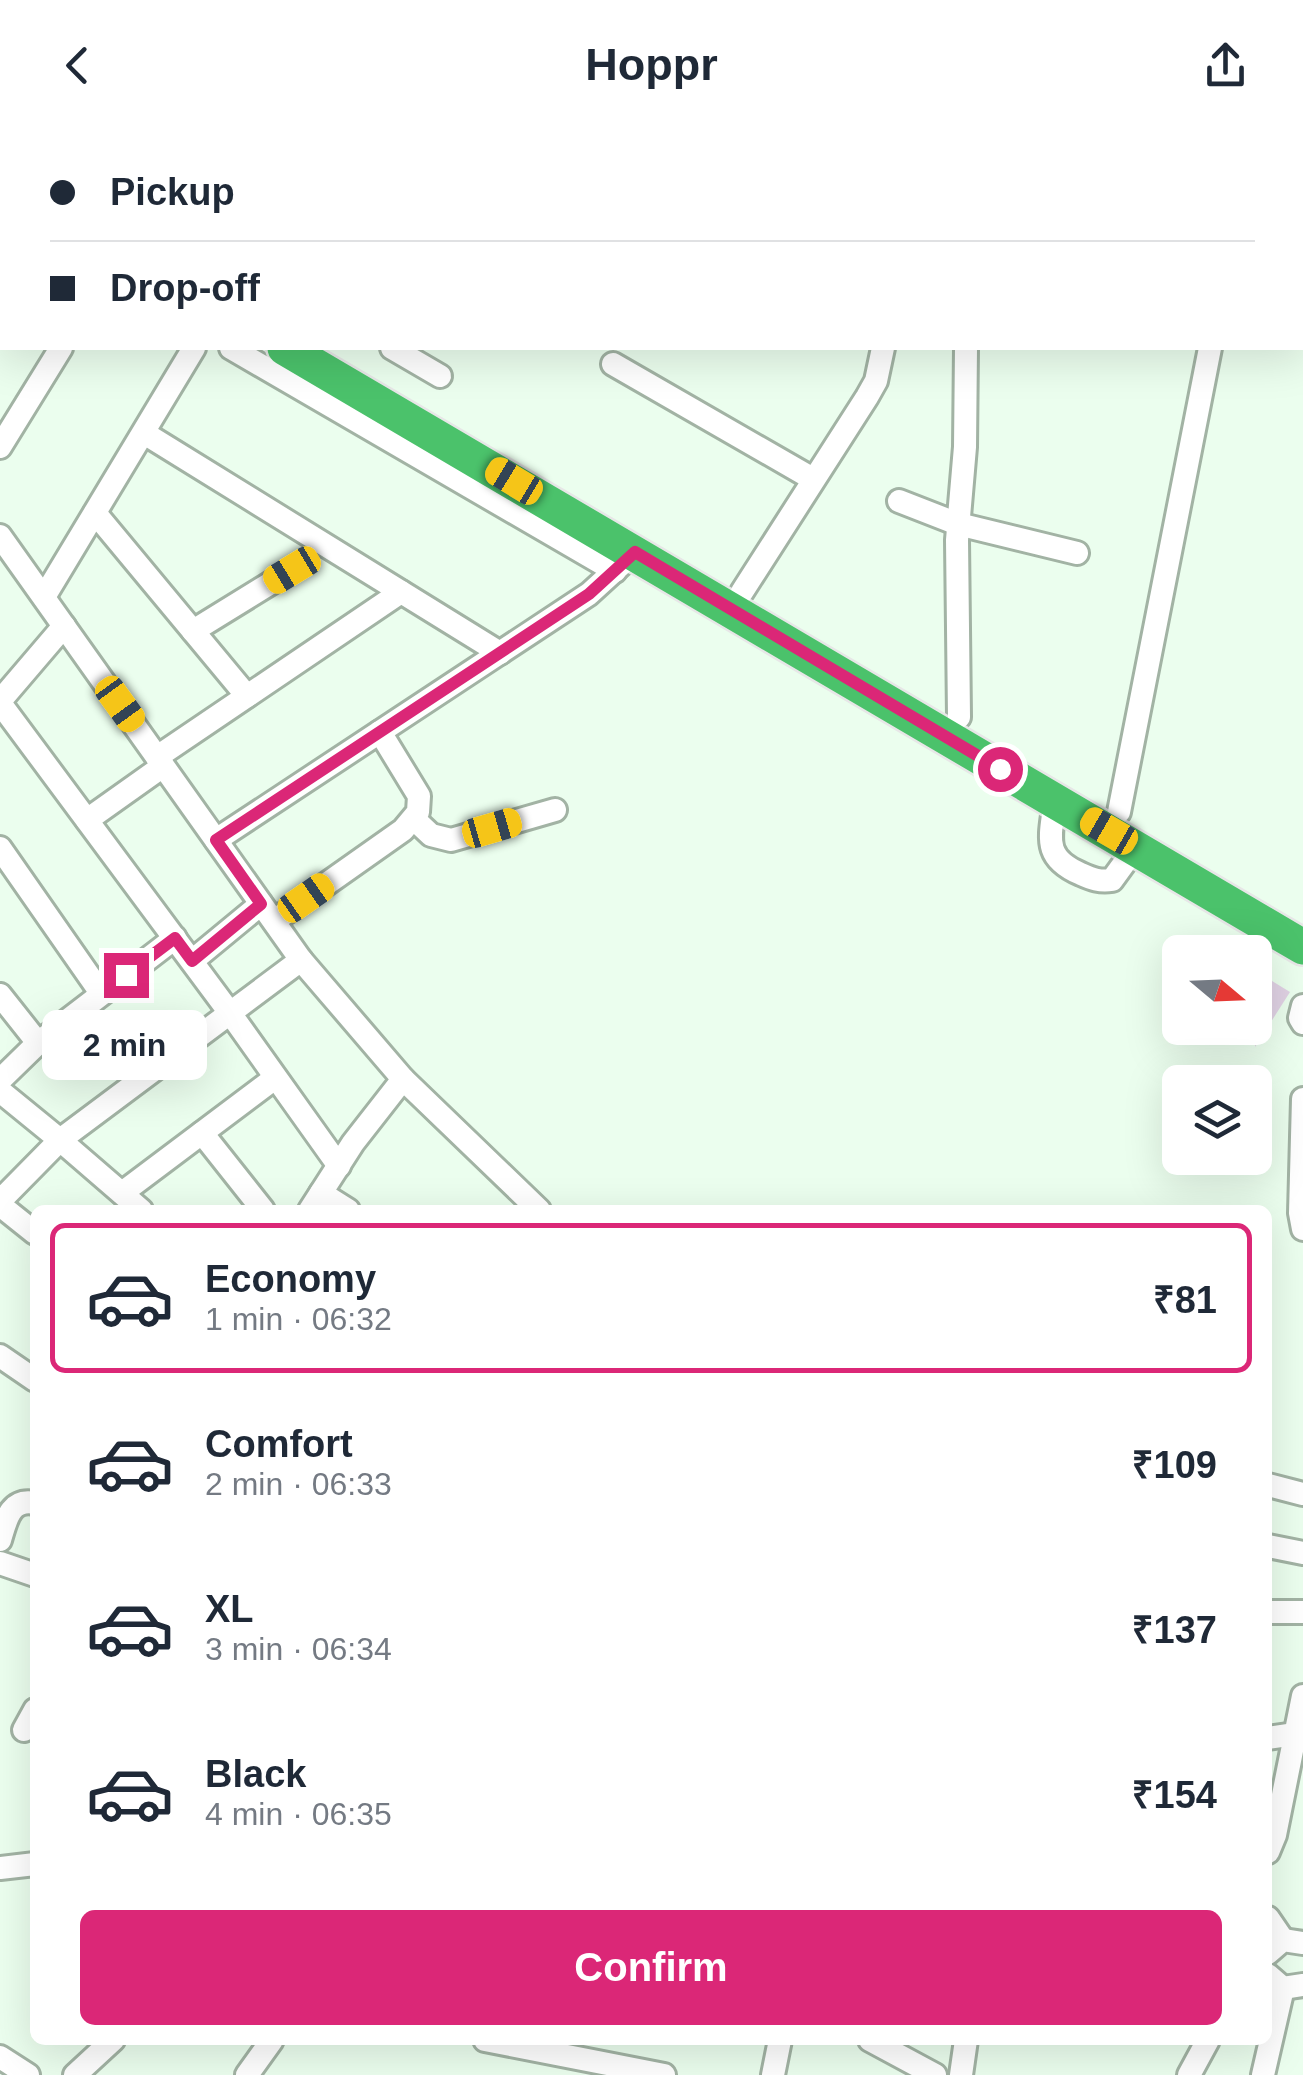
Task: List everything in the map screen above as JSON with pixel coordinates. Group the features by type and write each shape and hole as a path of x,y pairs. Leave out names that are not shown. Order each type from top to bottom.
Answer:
{"highway":[{"path":"288,350 625,562 1055,800 1303,947"},
{"path":"333,350 1303,920"}],"street":[{"path":"0,446 60,350"},
{"path":"44,598 193,350"},
{"path":"216,840 589,594 625,562 236,350"},
{"path":"395,350 440,376"},
{"path":"742,592 868,397 876,381 882,350"},
{"path":"958,718 958,524 965,448 966,350"},
{"path":"1119,812 1210,350"},
{"path":"613,364 813,479"},
{"path":"144,432 500,653"},
{"path":"899,501 958,524 1077,553"},
{"path":"95,512 247,696"},
{"path":"0,536 301,960 403,1079 534,1205"},
{"path":"192,631 292,570"},
{"path":"87,820 247,696 402,592"},
{"path":"64,626 0,702 339,1166"},
{"path":"192,961 403,830 414,819 419,796 380,732"},
{"path":"1055,800 1050,844 1053,854 1072,870 1091,878 1112,880 1136,847"},
{"path":"414,819 430,835 451,840 555,810"},
{"path":"0,848 102,993"},
{"path":"0,1080 38,1043 175,938"},
{"path":"30,1229 0,1203 60,1140 301,960"},
{"path":"0,995 38,1043"},
{"path":"1303,1006 1303,1023"},
{"path":"122,1193 275,1078"},
{"path":"316,1202 403,1079"},
{"path":"0,1091 135,1205"},
{"path":"1303,1100 1303,1229"},
{"path":"202,1132 259,1205"},
{"path":"0,1356 30,1377"},
{"path":"1272,1486 1303,1494"},
{"path":"0,1540 8,1513 22,1501 30,1503"},
{"path":"1272,1547 1303,1552"},
{"path":"0,1564 30,1573"},
{"path":"1272,1612 1303,1612"},
{"path":"1272,1832 1303,1696"},
{"path":"1272,1737 1298,1728"},
{"path":"0,1868 30,1865"},
{"path":"1272,2019 1278,1982"},
{"path":"74,2075 108,2045"},
{"path":"247,2075 268,2045"},
{"path":"513,2045 664,2075"},
{"path":"773,2075 779,2045"},
{"path":"879,2045 935,2075"},
{"path":"961,2075 965,2045"},
{"path":"1190,2075 1205,2045"},
{"path":"1263,2075 1268,2045"},
{"path":"0,2057 28,2075"}],"building":[{"path":"1272,981 1290,992 1272,1020"}],"route":[{"path":"126,975 175,938 192,961 261,904 216,840 589,594 635,552 1000,769"}]}
